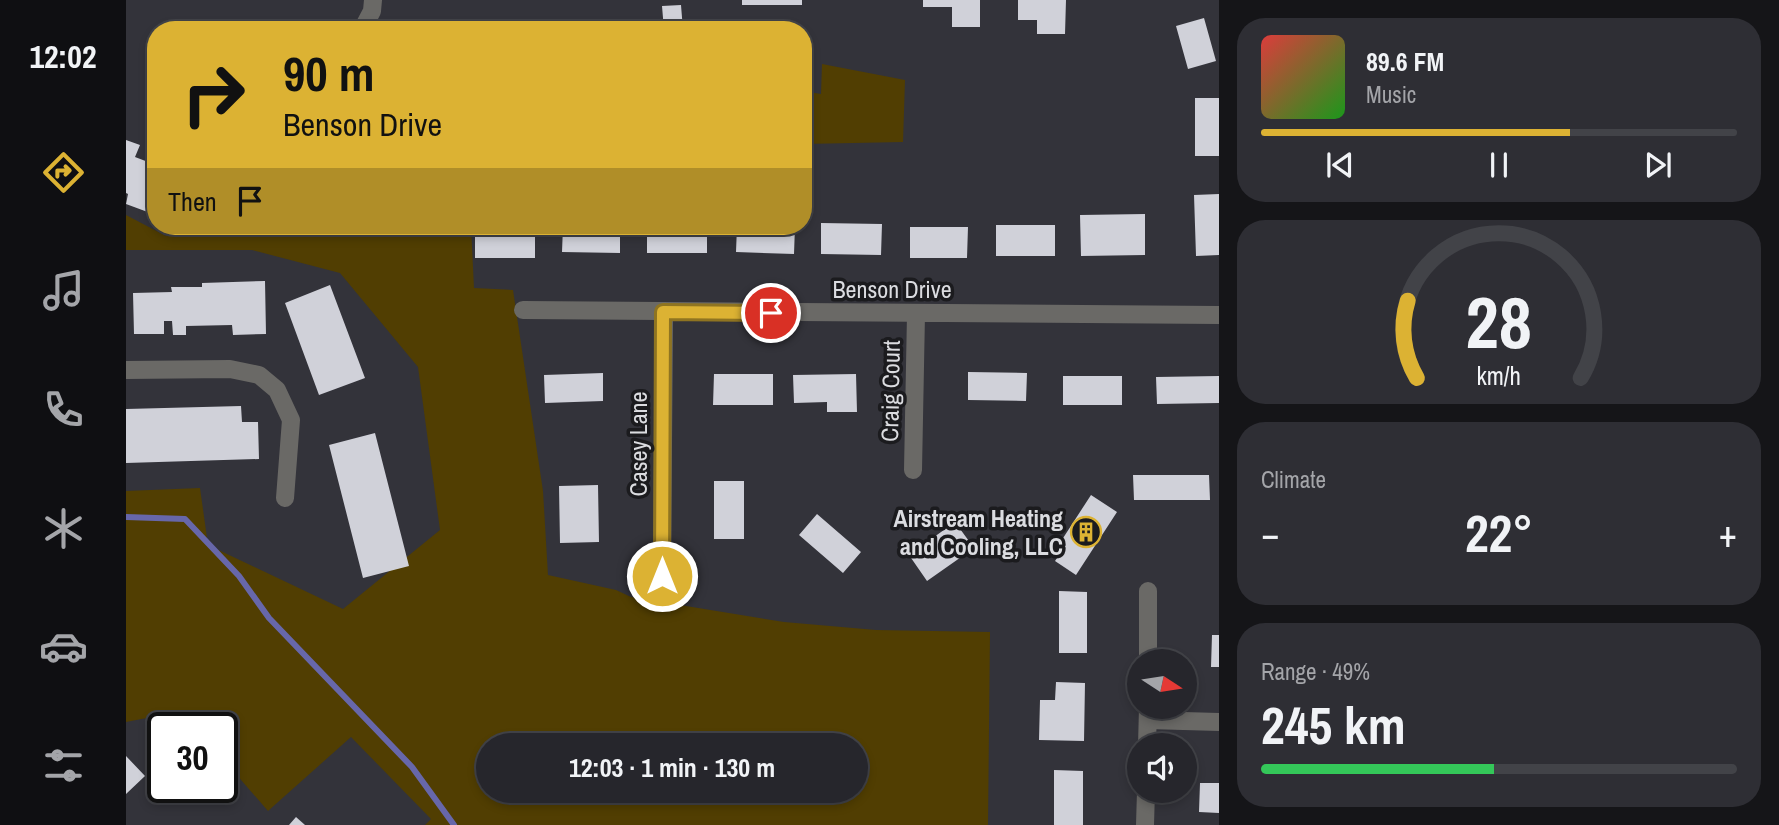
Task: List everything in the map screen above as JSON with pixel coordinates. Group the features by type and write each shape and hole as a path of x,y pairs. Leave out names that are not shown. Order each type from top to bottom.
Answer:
{"street":[{"path":"367,21 372,11 373,0"},
{"name":"Benson Drive","path":"523,310 1219,315"},
{"name":"Casey Lane","path":"662,576 663,312"},
{"name":"Craig Court","path":"913,470 916,314"},
{"path":"126,370 230,369 258,375 277,390 291,421 285,498"},
{"path":"1148,649 1149,591"},
{"path":"1195,719 1219,722"},
{"path":"1145,825 1146,803"}],"shaded area":[{"path":"822,64 905,80 903,142 812,144 812,92 821,94"},
{"path":"126,215 147,226 147,235 471,235 474,288 513,290 543,491 548,575 616,590 631,597 784,622 876,630 990,632 988,825 425,825 431,819 351,737 268,811 238,776 238,712 147,712 147,718 126,722 126,491 200,488 208,545 343,609 440,530 418,367 340,273 252,250 126,250"}],"building":[{"path":"742,0 802,0 802,5 742,5"},
{"path":"923,0 980,0 980,27 952,27 952,7 923,7"},
{"path":"1018,0 1066,0 1065,34 1037,34 1037,20 1018,20"},
{"path":"681,5 682,21 663,21 662,6"},
{"path":"1204,18 1216,61 1188,69 1176,26"},
{"path":"1195,98 1219,98 1219,156 1195,156"},
{"path":"126,140 140,145 135,157 147,162 147,212 126,204"},
{"path":"1219,194 1219,255 1196,256 1194,195"},
{"path":"1145,214 1145,255 1081,256 1080,215"},
{"path":"821,223 882,224 881,255 821,254"},
{"path":"996,225 1055,225 1055,256 996,256"},
{"path":"910,227 968,227 967,258 910,258"},
{"path":"475,235 535,235 535,258 475,258"},
{"path":"563,235 620,235 620,253 562,252"},
{"path":"647,235 707,235 707,253 647,253"},
{"path":"737,235 795,235 794,254 736,252"},
{"path":"265,281 266,334 233,335 232,325 186,326 186,335 173,335 172,321 164,321 164,334 134,334 133,293 172,292 171,287 202,287 202,283"},
{"path":"330,285 365,378 319,395 285,303"},
{"path":"968,372 1027,373 1026,401 968,400"},
{"path":"603,373 603,401 545,403 544,375"},
{"path":"714,374 773,374 773,405 713,405"},
{"path":"856,374 857,412 827,412 827,402 794,403 793,375"},
{"path":"1063,376 1122,376 1122,405 1063,405"},
{"path":"1219,376 1219,403 1157,404 1156,377"},
{"path":"241,406 242,422 258,422 259,459 126,463 126,409"},
{"path":"375,433 409,566 363,578 329,445"},
{"path":"1133,475 1209,475 1210,500 1134,500"},
{"path":"714,481 744,481 744,539 714,539"},
{"path":"598,485 599,542 560,543 559,486"},
{"name":"Airstream Heating and Cooling, LLC","path":"1091,495 1117,512 1076,575 1055,561 1059,555 1054,552"},
{"path":"817,514 861,552 843,573 799,535"},
{"path":"955,522 974,548 927,581 909,555"},
{"path":"1059,591 1087,592 1087,653 1059,653"},
{"path":"1212,635 1219,635 1219,667 1211,667"},
{"path":"1056,682 1085,683 1084,741 1039,740 1040,700 1055,700"},
{"path":"126,756 145,776 126,794"},
{"path":"1054,770 1083,771 1083,825 1054,825"},
{"path":"1200,783 1219,783 1219,813 1199,812"},
{"path":"296,817 305,825 289,825"}],"waterway":[{"path":"126,517 185,519 239,576 269,618 412,767 454,825"}],"place":[{"name":"Airstream Heating and Cooling, LLC","path":"1086,532"}],"route":[{"path":"662,576 663,312 771,313"}]}
